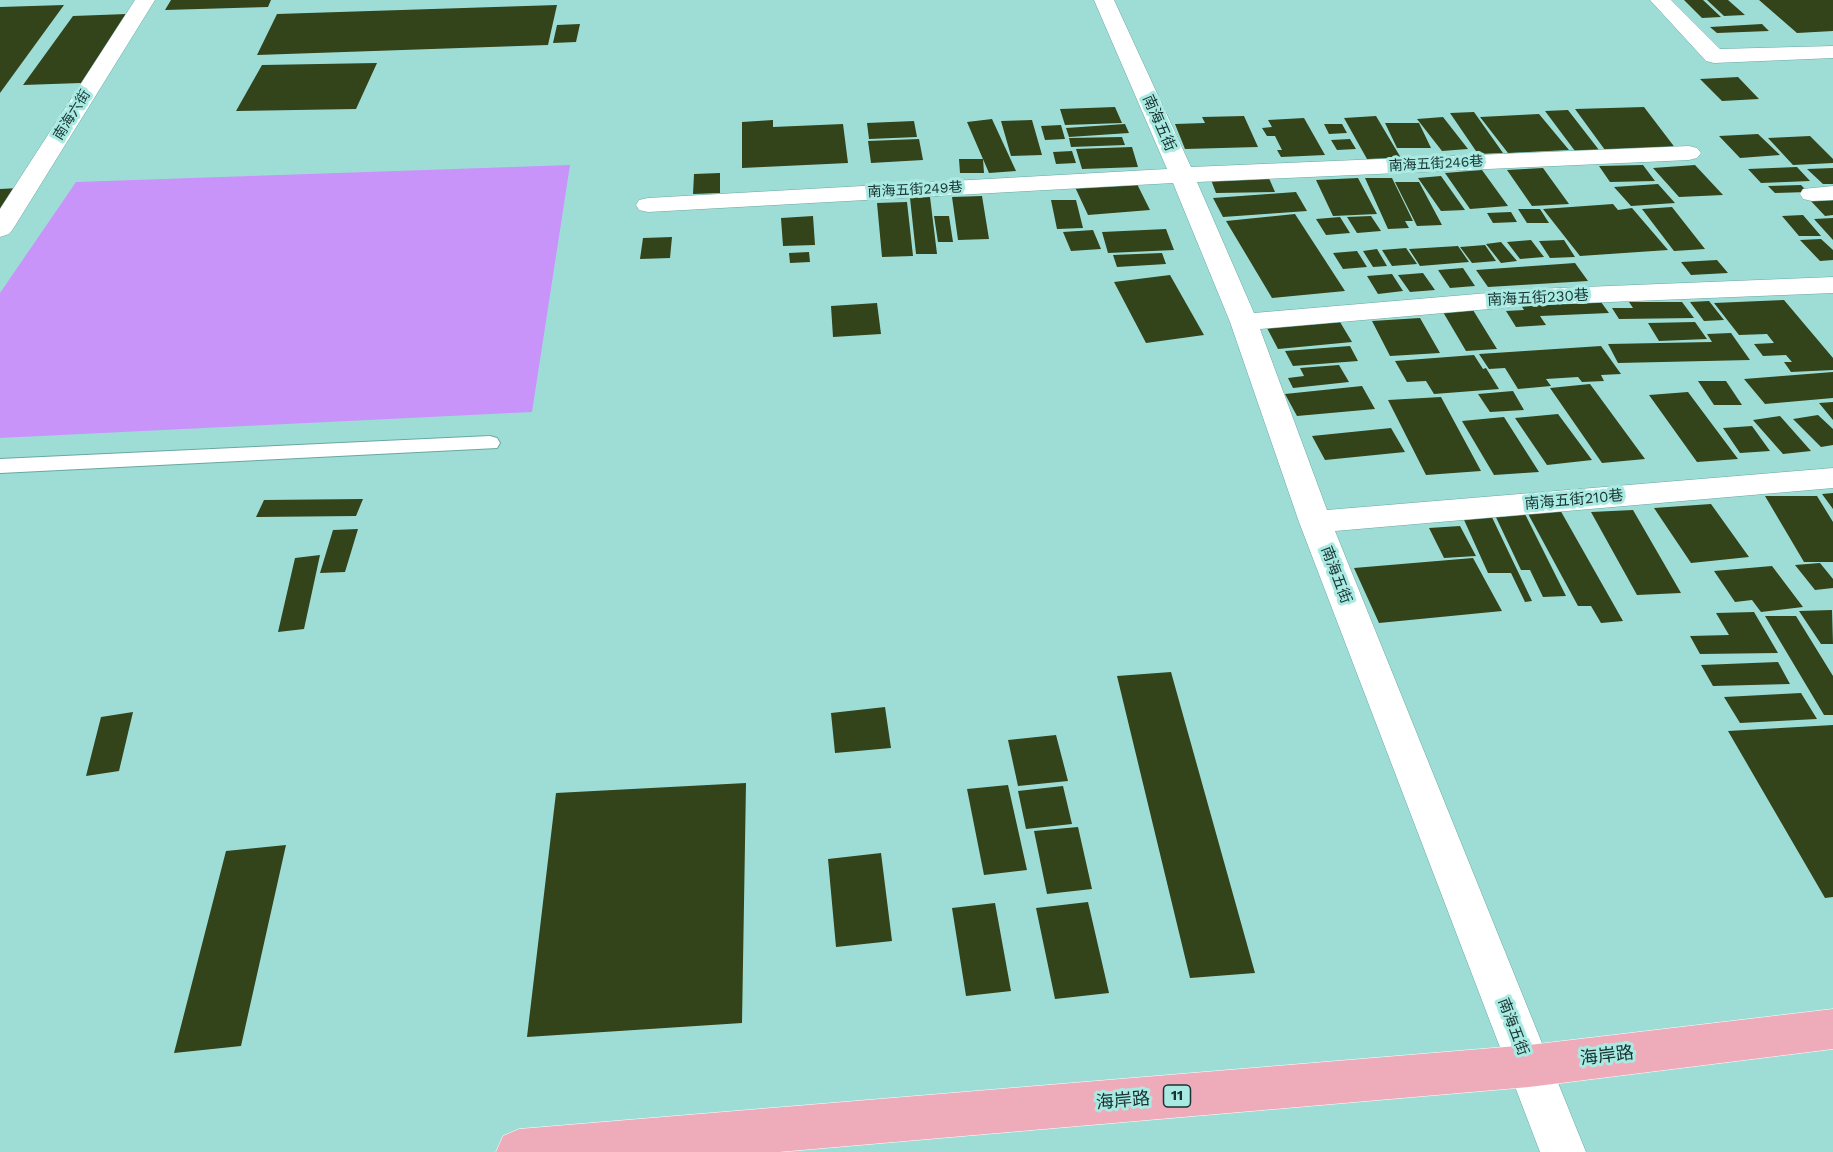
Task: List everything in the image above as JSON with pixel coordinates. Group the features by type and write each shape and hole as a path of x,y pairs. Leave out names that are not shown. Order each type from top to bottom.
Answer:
{"main road":[{"name":"海岸路","path":"519,1152 1529,1066 1833,1029"}],"street":[{"name":"南海六街","path":"0,229 145,0"},
{"name":"南海五街","path":"1104,0 1244,322 1315,522 1563,1152"},
{"path":"1660,0 1714,56 1833,52"},
{"name":"南海五街246巷","path":"1182,176 1689,153"},
{"name":"南海五街249巷","path":"648,205 1182,176"},
{"name":"南海五街230巷","path":"1244,322 1535,297 1833,286"},
{"name":"南海五街210巷","path":"1315,522 1833,478"}],"lane":[{"path":"0,466 490,443"}],"shaded area":[{"path":"570,165 532,412 0,438 0,293 76,182"}],"building":[{"path":"171,0 271,0 268,7 165,10"},
{"path":"1684,0 1703,0 1721,17 1702,18"},
{"path":"1707,0 1728,0 1745,15 1724,16"},
{"path":"1759,0 1833,0 1833,31 1797,33"},
{"path":"64,5 0,93 0,7"},
{"path":"557,5 548,45 257,55 277,14"},
{"path":"127,14 81,83 23,85 73,16"},
{"path":"580,24 576,42 553,43 557,25"},
{"path":"1762,24 1769,31 1717,33 1710,27"},
{"path":"377,63 356,109 236,111 262,65"},
{"path":"1738,77 1759,99 1722,101 1700,79"},
{"path":"1115,107 1122,123 1065,125 1060,109"},
{"path":"1644,107 1676,149 1605,150 1575,109"},
{"path":"1568,110 1599,150 1575,151 1545,111"},
{"path":"1474,112 1503,153 1478,154 1450,113"},
{"path":"1539,114 1569,150 1508,153 1480,117"},
{"path":"1244,116 1258,147 1185,149 1175,124 1205,123 1202,117"},
{"path":"1376,116 1401,158 1367,159 1344,118"},
{"path":"1443,117 1468,149 1442,151 1417,119"},
{"path":"1304,118 1325,155 1281,157 1277,150 1282,150 1275,136 1267,136 1262,128 1272,127 1268,120"},
{"path":"992,119 1016,171 989,173 967,122"},
{"path":"773,120 773,127 843,124 848,163 742,168 742,122"},
{"path":"1032,120 1042,155 1011,156 1001,121"},
{"path":"914,121 917,137 869,139 867,123"},
{"path":"1385,123 1419,123 1431,148 1397,148"},
{"path":"1125,124 1129,133 1069,137 1066,128"},
{"path":"1324,124 1342,124 1347,133 1329,134"},
{"path":"1061,125 1065,139 1045,140 1041,126"},
{"path":"1758,134 1780,155 1740,158 1719,136"},
{"path":"1810,136 1833,159 1833,163 1793,165 1768,138"},
{"path":"1122,137 1125,145 1071,147 1069,138"},
{"path":"919,139 923,160 871,163 868,141"},
{"path":"1350,139 1356,149 1337,150 1331,140"},
{"path":"1132,147 1138,167 1082,169 1076,149"},
{"path":"1072,151 1076,163 1056,164 1053,152"},
{"path":"959,159 983,159 984,173 960,173"},
{"path":"1643,165 1655,181 1610,182 1599,166"},
{"path":"1695,165 1723,195 1679,197 1653,168"},
{"path":"1797,167 1810,181 1761,183 1748,169"},
{"path":"1543,168 1569,204 1532,206 1507,170"},
{"path":"1833,168 1833,184 1823,184 1807,169"},
{"path":"1482,170 1508,206 1470,209 1445,173"},
{"path":"720,173 720,193 693,194 694,174"},
{"path":"1268,176 1275,192 1216,193 1210,177"},
{"path":"1441,176 1465,210 1441,211 1418,178"},
{"path":"1358,178 1377,214 1333,216 1316,180"},
{"path":"1365,178 1392,178 1413,221 1405,221 1409,228 1388,229"},
{"path":"1135,180 1150,210 1088,215 1074,185"},
{"path":"1395,182 1419,182 1442,225 1417,226"},
{"path":"1658,184 1675,203 1631,206 1614,187"},
{"path":"1801,185 1808,192 1775,193 1768,186"},
{"path":"20,188 0,216 0,189"},
{"path":"1296,192 1307,211 1223,217 1213,198"},
{"path":"982,196 989,239 958,240 952,197"},
{"path":"930,197 937,254 916,254 910,198"},
{"path":"1833,198 1833,215 1825,216 1809,199"},
{"path":"1051,200 1076,200 1083,228 1057,229"},
{"path":"907,202 913,256 882,257 877,203"},
{"path":"1613,204 1618,210 1632,208 1668,250 1580,256 1543,209"},
{"path":"1672,207 1705,249 1674,251 1642,209"},
{"path":"1518,209 1540,209 1549,223 1527,223"},
{"path":"1511,212 1517,222 1493,223 1487,213"},
{"path":"1295,214 1345,291 1272,298 1226,221"},
{"path":"1803,215 1821,236 1799,236 1782,216"},
{"path":"813,216 815,245 783,246 781,218"},
{"path":"934,216 949,216 953,242 938,242"},
{"path":"1371,216 1381,231 1357,233 1347,217"},
{"path":"1340,217 1350,233 1326,235 1316,219"},
{"path":"1833,218 1833,240 1814,219"},
{"path":"1166,229 1174,250 1108,253 1102,232"},
{"path":"1093,230 1101,249 1071,251 1063,232"},
{"path":"672,237 670,258 640,259 643,238"},
{"path":"1821,239 1833,250 1833,260 1820,261 1800,240"},
{"path":"1531,240 1544,257 1520,259 1507,242"},
{"path":"1564,240 1575,257 1550,258 1539,241"},
{"path":"1501,242 1517,261 1501,263 1486,244"},
{"path":"1485,245 1496,261 1472,263 1460,247"},
{"path":"1458,246 1469,262 1420,266 1409,249"},
{"path":"1406,248 1417,264 1392,266 1382,250"},
{"path":"1377,249 1387,266 1373,267 1363,251"},
{"path":"1357,251 1367,267 1343,269 1333,253"},
{"path":"809,252 810,262 790,263 789,253"},
{"path":"1162,253 1166,264 1117,267 1113,255"},
{"path":"1717,260 1728,273 1691,275 1681,262"},
{"path":"1575,263 1588,281 1488,287 1476,270"},
{"path":"1463,268 1475,286 1450,288 1438,270"},
{"path":"1423,273 1435,290 1410,292 1398,275"},
{"path":"1392,274 1403,291 1378,294 1367,276"},
{"path":"1170,275 1204,335 1146,343 1114,282"},
{"path":"1784,300 1833,358 1833,370 1791,372 1784,362 1792,362 1786,355 1763,356 1754,344 1774,343 1767,334 1739,335 1714,303"},
{"path":"1709,301 1724,320 1704,321 1690,302"},
{"path":"1601,302 1609,313 1540,316 1546,325 1516,327 1506,311 1524,310 1521,305"},
{"path":"1629,302 1682,302 1694,318 1619,319 1612,308 1633,308"},
{"path":"877,303 881,334 833,337 831,306"},
{"path":"1473,310 1497,349 1466,351 1443,312"},
{"path":"1420,318 1440,353 1390,356 1372,321"},
{"path":"1340,322 1352,342 1278,349 1267,328"},
{"path":"1695,322 1707,339 1659,341 1648,323"},
{"path":"1731,333 1750,360 1618,363 1608,344 1712,342 1707,334"},
{"path":"1350,346 1358,361 1293,366 1285,351"},
{"path":"1601,346 1621,374 1601,375 1604,381 1582,382 1578,377 1546,379 1551,386 1518,389 1505,368 1489,369 1479,354"},
{"path":"1474,355 1483,369 1486,368 1499,389 1434,394 1426,381 1407,382 1395,361"},
{"path":"1339,365 1349,382 1293,388 1288,378 1304,376 1300,368"},
{"path":"1833,372 1833,398 1765,404 1744,379"},
{"path":"1698,381 1726,381 1742,405 1714,405"},
{"path":"1590,384 1645,459 1602,463 1550,388"},
{"path":"1362,386 1375,409 1297,416 1285,394"},
{"path":"1513,391 1524,410 1490,412 1478,394"},
{"path":"1688,392 1738,459 1697,462 1649,395"},
{"path":"1441,397 1481,471 1426,475 1388,400"},
{"path":"1833,402 1833,420 1819,403"},
{"path":"1558,414 1592,460 1547,465 1515,418"},
{"path":"1818,415 1833,429 1833,445 1821,447 1793,419"},
{"path":"1780,416 1811,451 1783,454 1753,420"},
{"path":"1504,417 1539,472 1494,475 1462,421"},
{"path":"1752,426 1770,451 1740,453 1723,428"},
{"path":"1391,428 1405,452 1325,460 1312,436"},
{"path":"1833,493 1833,509 1822,494"},
{"path":"1765,496 1817,496 1833,522 1833,562 1804,562"},
{"path":"363,499 356,516 256,517 264,500"},
{"path":"1711,504 1749,557 1691,563 1654,508"},
{"path":"1559,508 1623,621 1601,623 1591,606 1578,606 1526,510"},
{"path":"1523,510 1566,596 1543,597 1530,570 1521,570 1493,511"},
{"path":"1633,510 1681,593 1637,595 1591,512"},
{"path":"1460,511 1489,511 1532,601 1525,602 1511,573 1488,573"},
{"path":"1460,526 1476,556 1444,558 1429,528"},
{"path":"358,529 345,572 320,573 333,530"},
{"path":"320,555 304,629 278,632 295,558"},
{"path":"1473,558 1502,611 1379,623 1354,568"},
{"path":"1820,563 1833,579 1833,588 1815,590 1795,565"},
{"path":"1772,566 1803,607 1761,612 1752,600 1735,602 1714,571"},
{"path":"1832,610 1833,644 1821,644 1799,611"},
{"path":"1754,612 1778,653 1700,654 1690,636 1729,635 1716,613"},
{"path":"1765,616 1796,616 1833,676 1833,715 1824,715"},
{"path":"1778,662 1790,684 1713,686 1701,665"},
{"path":"1171,672 1255,973 1190,978 1117,676"},
{"path":"1801,693 1817,719 1740,723 1724,697"},
{"path":"885,707 891,748 835,753 831,713"},
{"path":"133,712 119,771 86,776 101,717"},
{"path":"1833,725 1833,897 1825,898 1728,731"},
{"path":"1056,735 1068,781 1018,786 1008,740"},
{"path":"746,783 742,1023 527,1037 556,793"},
{"path":"1008,785 1027,870 984,875 967,789"},
{"path":"1063,786 1072,824 1026,829 1018,791"},
{"path":"1078,827 1092,889 1047,894 1034,831"},
{"path":"286,845 241,1046 174,1053 226,851"},
{"path":"881,853 892,941 836,947 828,859"},
{"path":"1088,902 1109,993 1055,999 1036,908"},
{"path":"995,903 1011,991 966,996 952,908"}]}
